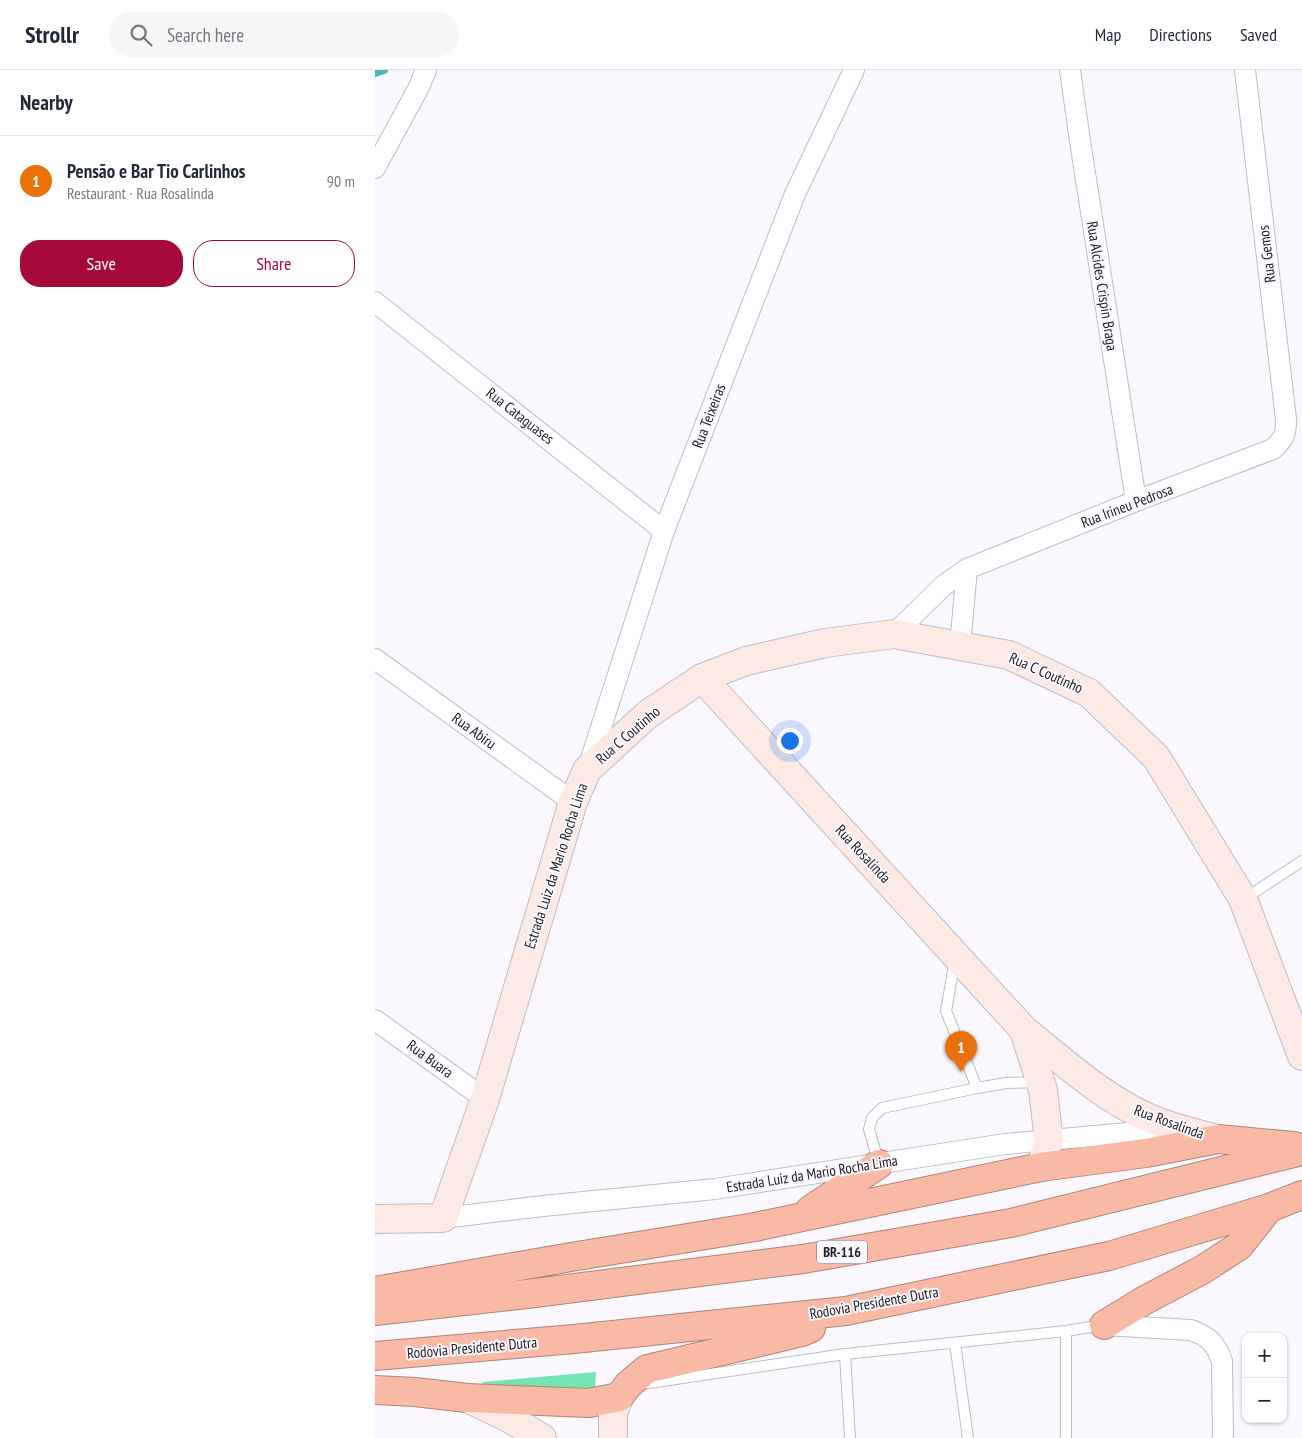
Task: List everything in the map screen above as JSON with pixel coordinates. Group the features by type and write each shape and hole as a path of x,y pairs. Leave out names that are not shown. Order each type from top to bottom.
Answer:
{"highway":[{"path":"375,1291 755,1227 1041,1167 1146,1153 1218,1139 1302,1149"},
{"name":"BR-116","path":"375,1311 803,1259 1011,1223 1302,1149"},
{"path":"797,1218 879,1164"},
{"name":"Rodovia Presidente Dutra","path":"375,1356 574,1340 846,1311 1109,1256 1269,1208 1302,1195"},
{"path":"1104,1325 1145,1300 1202,1270 1239,1246 1269,1208"},
{"path":"375,1390 467,1398 589,1403 623,1391 647,1369 801,1332 824,1324 846,1311"}],"main road":[{"name":"Rua C Coutinho","path":"587,770 648,714 702,678 746,661 825,643 894,634 1009,655 1089,693 1155,757 1243,899 1302,1056"},
{"name":"Rua Rosalinda","path":"702,678 1025,1030 1071,1068 1120,1104 1150,1119 1218,1139"},
{"name":"Estrada Luiz da Mario Rocha Lima","path":"375,1219 443,1218 485,1099 573,802 587,770"},
{"name":"Rua Rosalinda","path":"1025,1030 1041,1082 1049,1140 1041,1167"},
{"path":"613,1438 613,1413 623,1391"},
{"path":"467,1398 507,1417 542,1438"}],"street":[{"path":"375,168 419,88 426,70"},
{"name":"Rua Teixeiras","path":"587,770 664,531 795,194 854,70"},
{"name":"Rua Alcides Crispin Braga","path":"1070,70 1136,501"},
{"name":"Rua Gemos","path":"1245,70 1286,419 1284,438"},
{"name":"Rua Cataguases","path":"375,302 664,531"},
{"name":"Rua Irineu Pedrosa","path":"894,634 943,586 967,569 1136,501 1273,450 1284,438"},
{"path":"960,646 967,569"},
{"name":"Rua Abiru","path":"375,659 573,802"},
{"name":"Rua Buara","path":"375,1020 485,1099"},
{"name":"Estrada Luiz da Mario Rocha Lima","path":"443,1218 715,1189 1005,1144 1180,1128"},
{"path":"1104,1325 1191,1330 1211,1341 1222,1361 1223,1438"}],"lane":[{"path":"1243,899 1302,861"},
{"path":"956,956 946,1011 977,1088"},
{"path":"879,1164 869,1129 872,1118 882,1108 1005,1083 1041,1082"},
{"path":"623,1391 649,1383 845,1354 1066,1331 1104,1325"},
{"path":"1066,1331 1066,1438"},
{"path":"955,1342 968,1438"},
{"path":"845,1354 850,1438"}],"green space":[{"path":"596,1372 595,1390 484,1385 482,1383 483,1382"}],"waterway":[{"path":"375,73 384,70"}],"place":[{"name":"Pensão e Bar Tio Carlinhos","path":"961,1072"}]}
